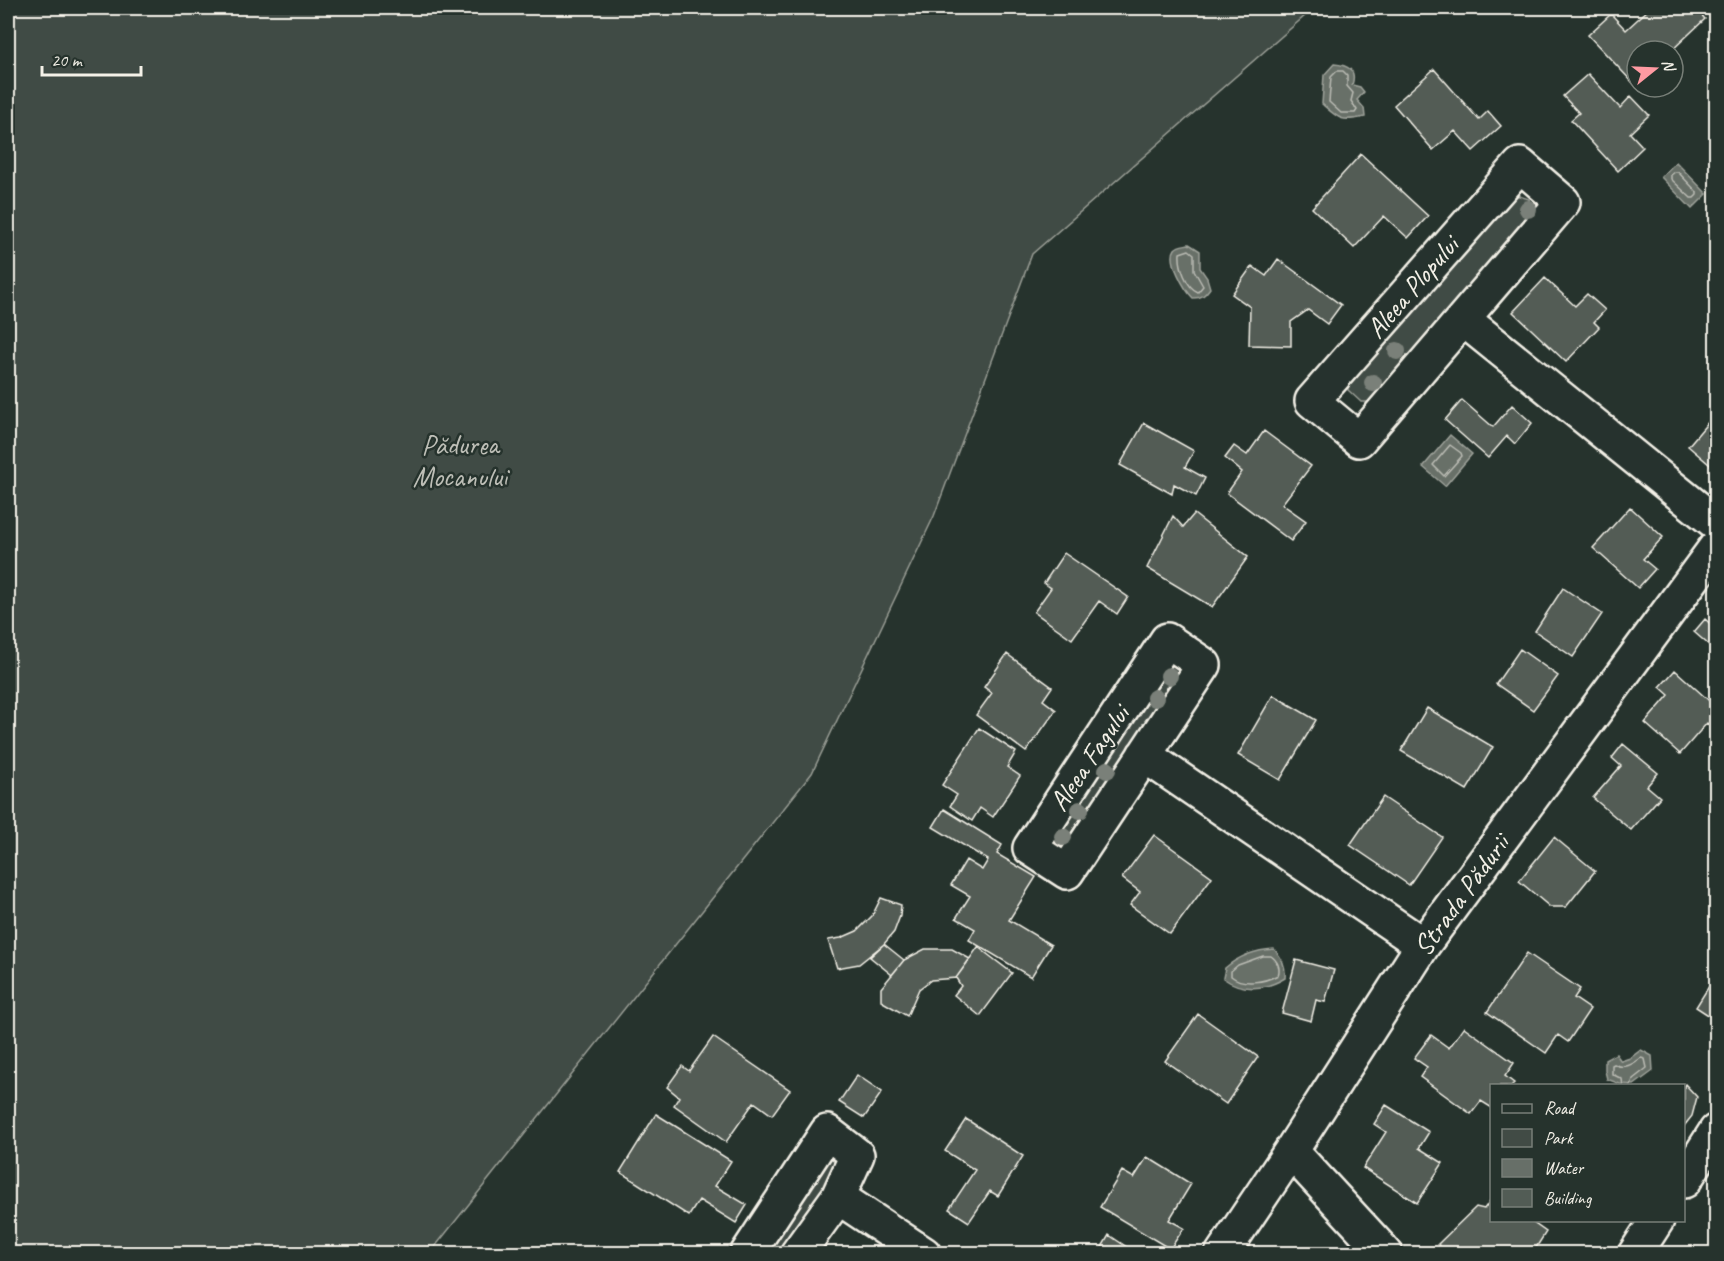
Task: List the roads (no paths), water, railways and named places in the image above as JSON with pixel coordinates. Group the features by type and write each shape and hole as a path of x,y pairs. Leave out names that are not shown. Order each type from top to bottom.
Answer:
{"street":[{"name":"Aleea Plopului","path":"1520,165 1563,202 1463,319 1359,440 1312,401 1520,165"},
{"name":"Aleea Plopului","path":"1463,319 1716,523"},
{"name":"Strada Pădurii","path":"1222,1254 1423,945 1716,548"},
{"name":"Aleea Fagului","path":"1167,640 1204,665 1144,755 1066,872 1030,848 1167,640"},
{"name":"Aleea Fagului","path":"1144,755 1423,945"},
{"path":"1685,1178 1716,1131"},
{"path":"747,1254 828,1132 857,1155 838,1197 797,1254"},
{"path":"1291,1151 1386,1254"},
{"path":"838,1197 924,1254"},
{"path":"1635,1254 1656,1222"}],"water":[{"path":"1334,64 1350,69 1353,76 1352,85 1360,87 1364,92 1357,100 1364,108 1365,117 1341,118 1322,104 1324,75"},
{"path":"1676,162 1707,194 1692,209 1661,177"},
{"path":"1189,244 1200,251 1200,268 1210,288 1203,296 1196,298 1193,298 1186,289 1173,260 1175,249"},
{"path":"1450,435 1472,454 1445,486 1423,467"},
{"path":"1274,949 1283,962 1285,978 1270,985 1254,988 1238,986 1223,978 1225,968 1236,960 1254,952"},
{"path":"1641,1050 1652,1056 1653,1071 1635,1084 1620,1084 1607,1079 1605,1060 1616,1054 1621,1061"}],"park label":[{"name":"Pădurea Mocanului","path":"460,460"}]}
